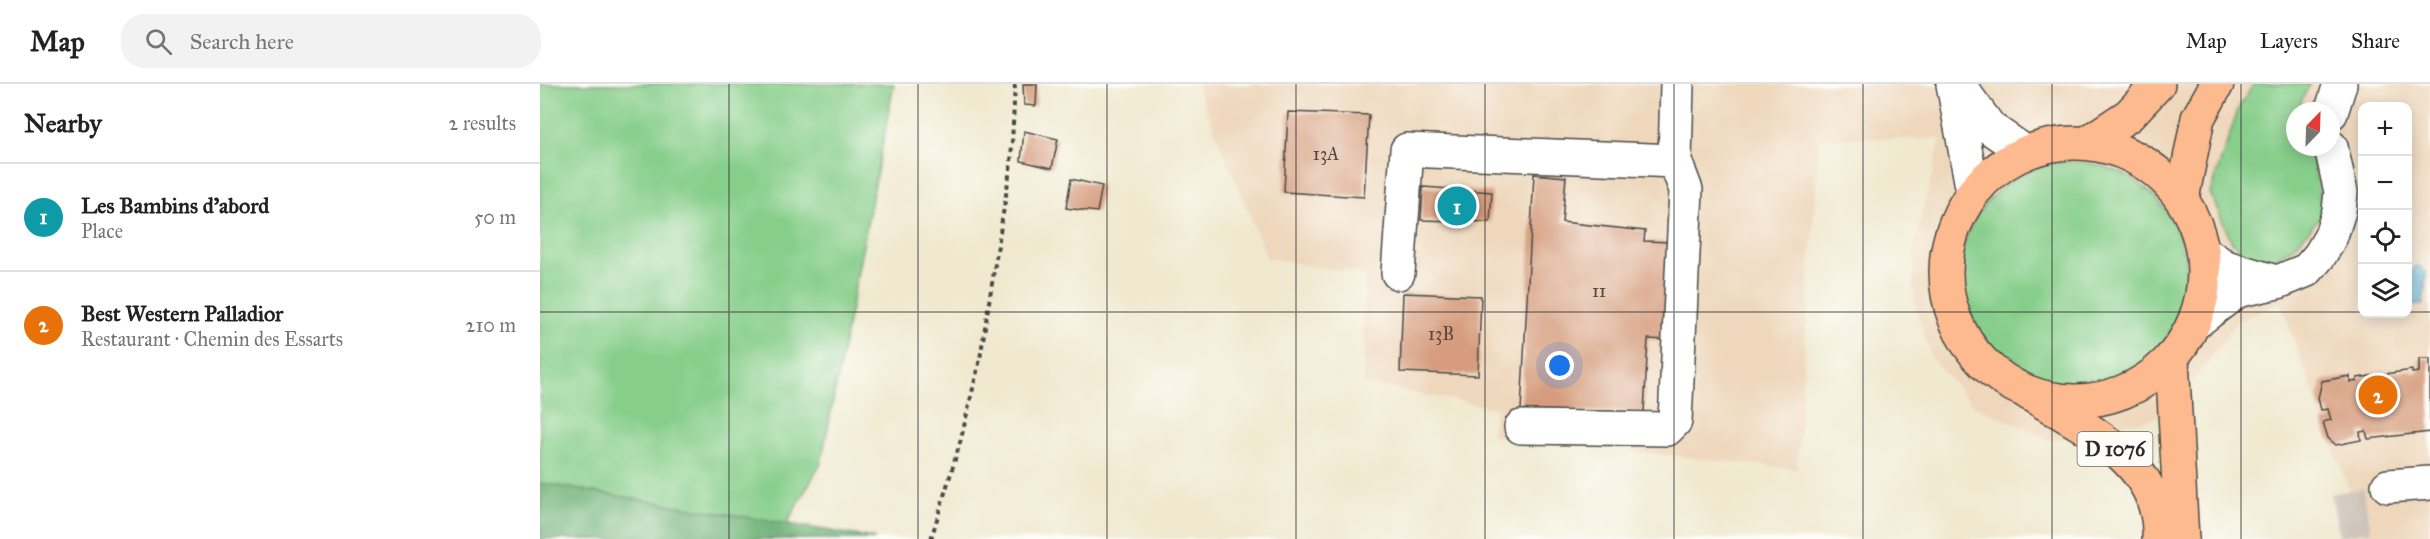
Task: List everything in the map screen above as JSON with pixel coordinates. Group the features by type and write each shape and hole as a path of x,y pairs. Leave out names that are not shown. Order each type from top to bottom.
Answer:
{"main road":[{"path":"2087,143 2129,115 2158,84"},
{"path":"2182,199 2198,118 2217,84"},
{"path":"2087,143 2123,152 2156,171 2182,199 2196,225 2204,252 2204,288 2195,323 2172,359 2142,384 2105,399 2066,402 2028,393 1993,373 1966,343 1949,306 1945,266 1953,227 1973,192 1997,169 2025,152 2055,144 2087,143"},
{"name":"D 1076","path":"2172,359 2182,539"},
{"name":"D 1076","path":"2028,393 2104,441 2126,458 2142,477 2154,498 2159,539"}],"street":[{"path":"1521,427 1666,429 1675,421 1686,190 1675,161 1677,84"},
{"path":"1953,84 1973,192"},
{"path":"1958,84 1990,128 2025,152"},
{"path":"2334,102 2340,84"},
{"path":"1398,273 1407,150 1675,161"},
{"path":"2195,323 2237,291 2278,282 2307,270 2320,255 2331,236 2339,211 2341,192 2333,156"},
{"path":"2204,252 2224,266 2278,282"},
{"path":"2388,486 2430,483"}],"path":[{"path":"931,539 960,443 980,359 1011,163 1015,84"}],"shaded area":[{"path":"1196,84 2430,84 2430,539 2367,539 2280,303 2236,322 2204,368 2159,417 2052,441 1974,406 1932,359 1913,299 1914,246 1941,139 1819,138 1797,469 1492,436 1495,408 1363,383 1364,275 1267,258"},
{"path":"2363,488 2371,531 2339,537 2331,494"}],"green space":[{"path":"540,84 894,84 821,463 778,539 540,539"},
{"path":"2254,84 2310,84 2301,102 2286,102 2286,156 2312,156 2323,214 2295,246 2274,259 2247,259 2231,240 2210,193 2239,107"},
{"path":"2062,162 2084,162 2116,170 2126,175 2145,187 2161,203 2178,232 2184,253 2186,275 2184,297 2178,318 2161,347 2145,363 2116,380 2084,388 2062,388 2030,380 2020,375 2001,363 1985,347 1968,318 1960,286 1960,264 1968,232 1973,222 1985,203 2001,187 2030,170"},
{"path":"540,483 873,538 874,539 540,539"}],"water":[{"path":"2419,266 2426,273 2423,305 2412,304 2414,267"}],"building":[{"path":"1023,84 1037,84 1036,106 1024,105"},
{"path":"1288,112 1369,115 1364,197 1284,192"},
{"path":"1024,131 1058,139 1052,168 1021,161"},
{"path":"1534,174 1566,177 1562,222 1645,231 1644,241 1671,242 1668,340 1648,339 1644,412 1521,410"},
{"path":"1071,179 1102,186 1097,212 1066,208"},
{"path":"1423,187 1492,192 1490,222 1421,220"},
{"path":"1403,293 1481,296 1478,375 1400,372"},
{"path":"2419,359 2430,359 2430,432 2368,439 2366,431 2360,432 2361,440 2336,445 2328,438 2323,422 2331,420 2328,409 2321,410 2318,398 2322,381 2350,376 2350,382 2357,381 2357,378 2412,370 2412,373 2419,372"}],"place":[{"name":"Les Bambins d’abord","path":"1457,206"},
{"name":"Best Western Palladior","path":"2378,395"}]}
